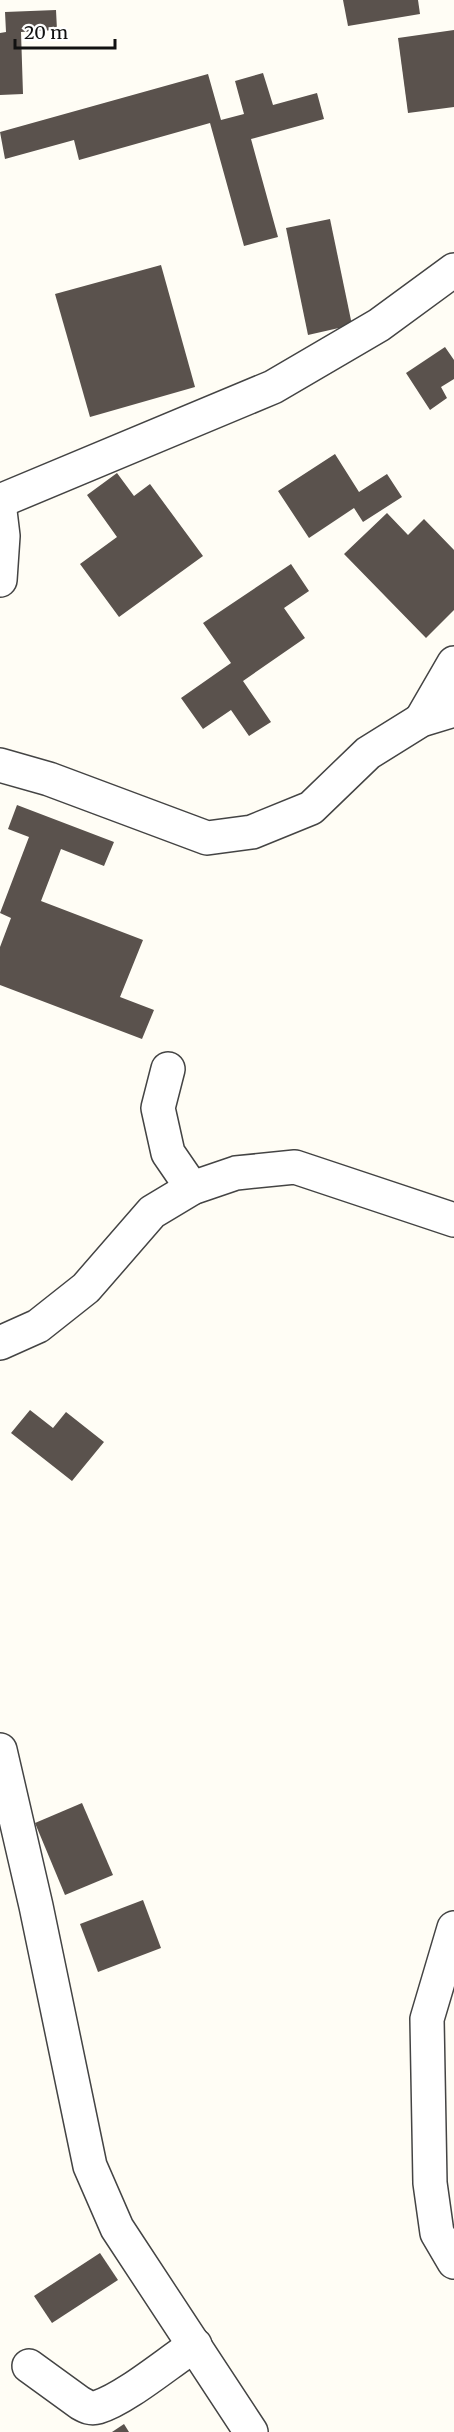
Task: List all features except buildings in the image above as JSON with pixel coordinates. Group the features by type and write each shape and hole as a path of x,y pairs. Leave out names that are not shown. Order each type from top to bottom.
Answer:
{"street":[{"path":"0,501 273,387 379,325 454,270"},
{"path":"0,511 3,536 0,580"},
{"path":"421,720 454,663"},
{"path":"0,765 49,779 207,838 252,832 311,808 368,753 421,720 454,710"},
{"path":"168,1069 158,1108 168,1153 192,1188"},
{"path":"0,1343 38,1326 86,1288 152,1212 192,1188 236,1173 295,1167 454,1220"},
{"path":"0,1750 36,1906 90,2166 117,2228 251,2432"},
{"path":"454,1928 427,2019 430,2183 436,2233 454,2262"},
{"path":"29,2367 80,2403 89,2408 99,2407 122,2395 195,2345"}]}
